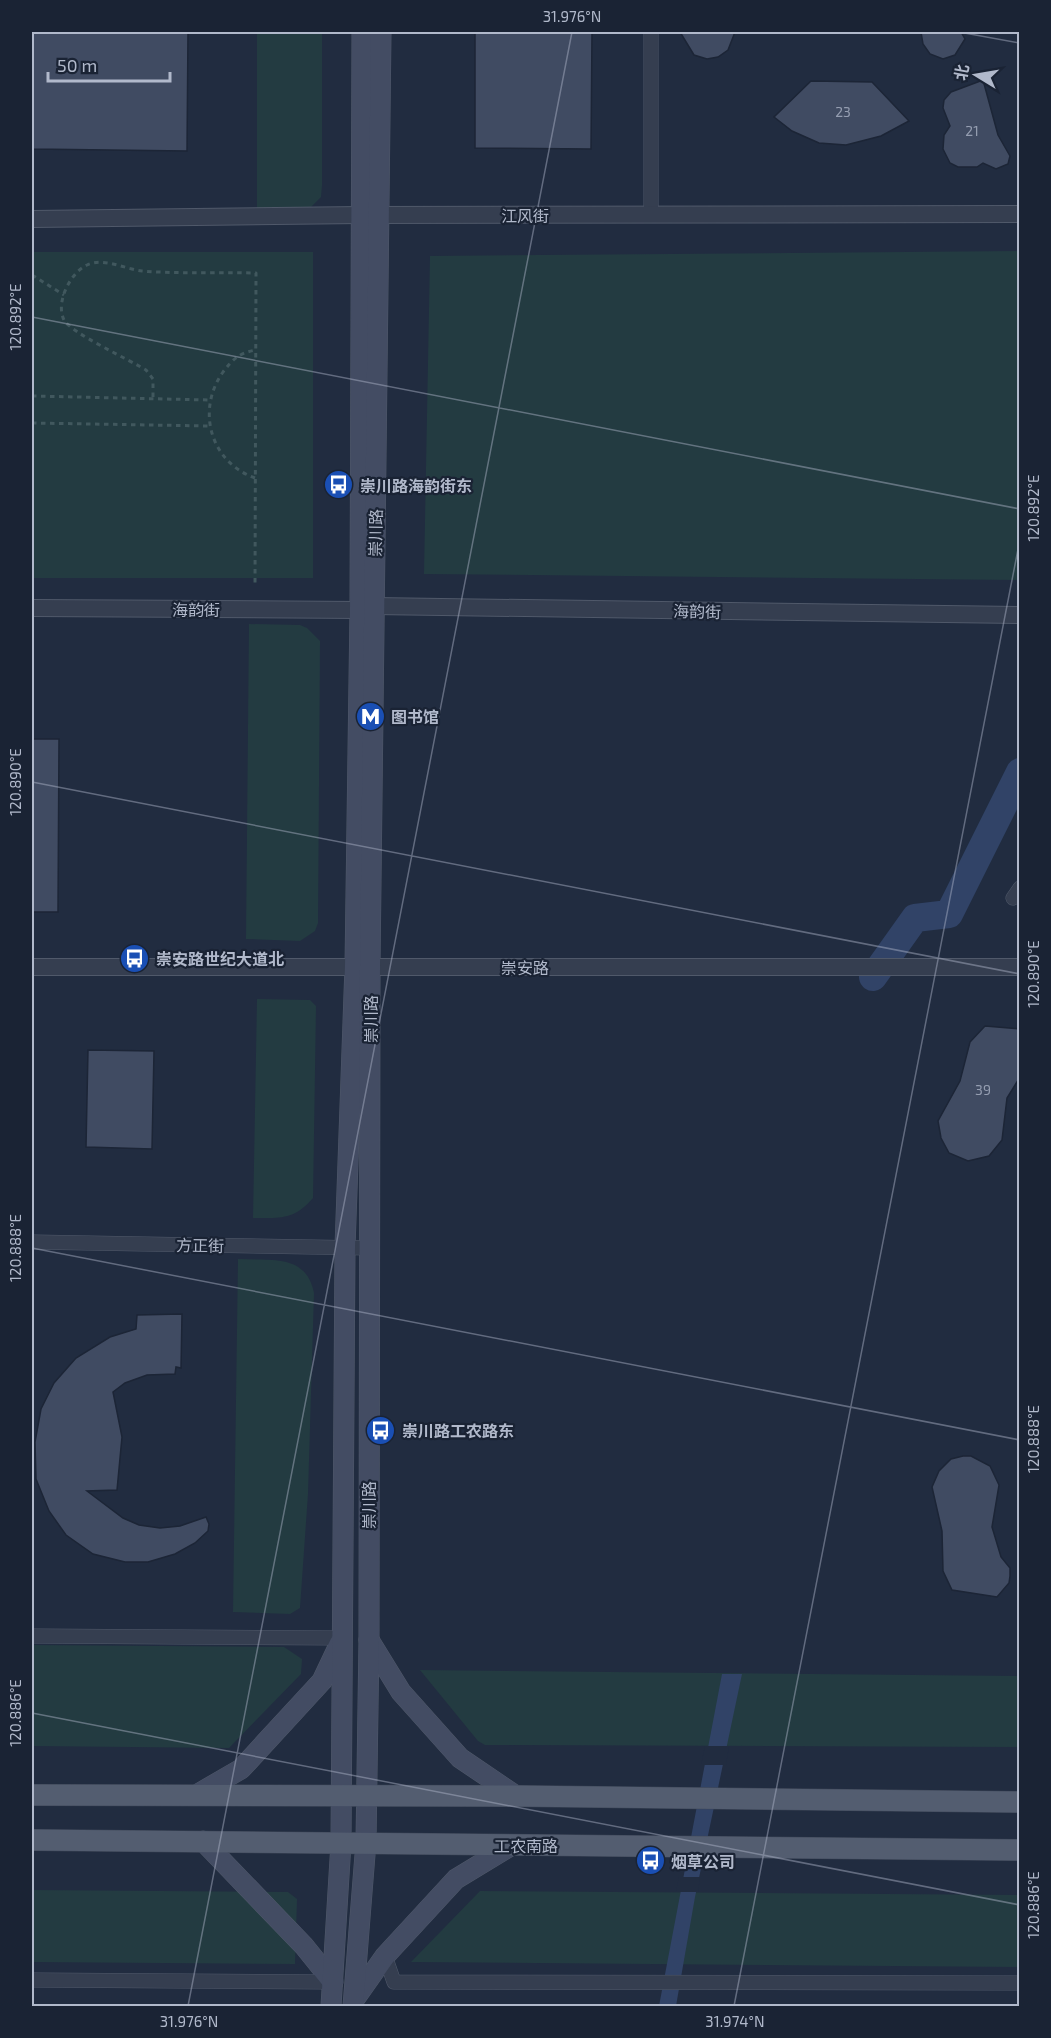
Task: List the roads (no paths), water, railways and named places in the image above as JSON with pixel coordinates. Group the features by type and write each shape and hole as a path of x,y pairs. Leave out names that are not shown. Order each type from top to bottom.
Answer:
{"main road":[{"name":"崇川路","path":"353,2003 366,1842 369,1640 369,1248 363,967 369,215 362,32"},
{"name":"崇川路","path":"369,215 381,32"},
{"name":"崇川路","path":"331,2007 341,1843 345,1247 363,967"},
{"path":"198,1794 241,1770 322,1681 343,1638"},
{"path":"369,1640 401,1692 460,1758 516,1796"},
{"path":"32,1795 516,1796 1020,1802"},
{"name":"工农南路","path":"32,1840 1020,1850"},
{"path":"203,1841 304,1946 333,1982"},
{"path":"353,2003 385,1956 456,1879 512,1845"}],"street":[{"path":"651,32 651,215"},
{"name":"江风街","path":"32,219 369,215 1020,214"},
{"name":"海韵街","path":"32,608 367,608 1020,615"},
{"name":"崇安路","path":"32,967 1020,967"},
{"name":"方正街","path":"32,1242 369,1248"},
{"path":"32,1636 343,1638"},
{"path":"385,1956 394,1982 1020,1983"},
{"path":"32,1980 333,1982"}],"water":[{"path":"722,1674 742,1674 695,1897 676,2006 659,2006"}],"waterway":[{"path":"873,977 915,918 949,914 1020,772"}],"place":[{"name":"崇川路海韵街东","path":"339,485"},
{"name":"图书馆","path":"370,716"},
{"name":"崇安路世纪大道北","path":"135,958"},
{"name":"崇川路工农路东","path":"381,1430"},
{"name":"烟草公司","path":"650,1861"}]}
